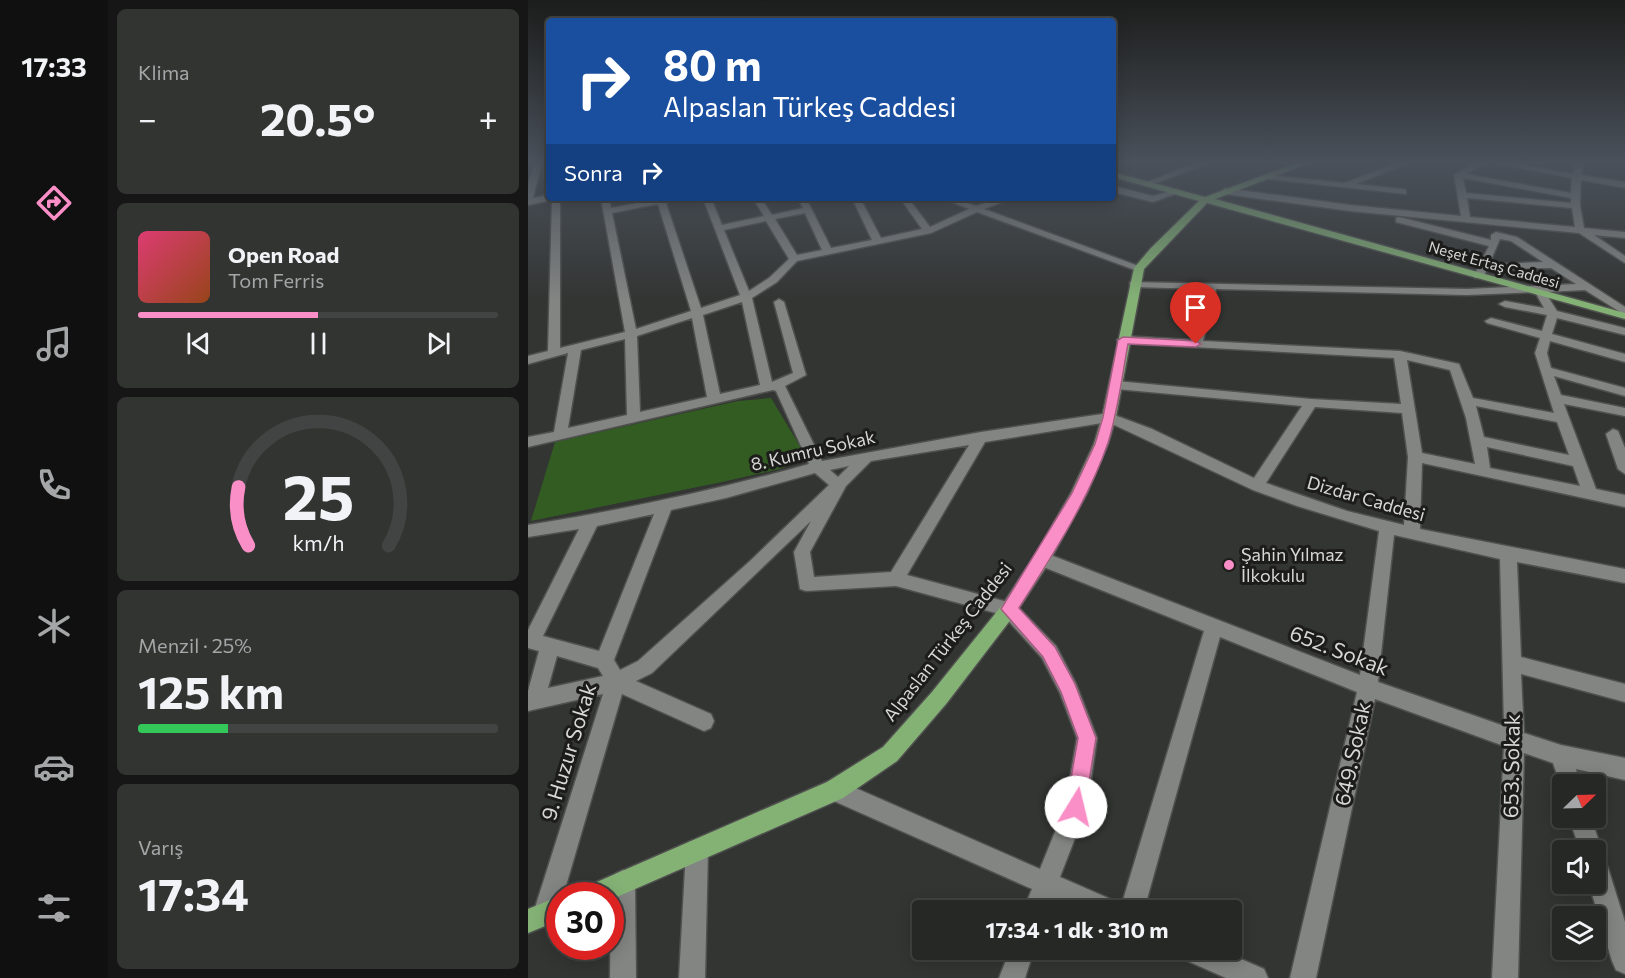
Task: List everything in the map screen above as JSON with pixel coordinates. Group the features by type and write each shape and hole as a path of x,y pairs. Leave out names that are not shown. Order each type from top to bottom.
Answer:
{"main road":[{"path":"1136,276 1170,234 1196,209"},
{"name":"Neşet Ertaş Caddesi","path":"1236,209 1524,289 1625,314"},
{"name":"Alpaslan Türkeş Caddesi","path":"623,882 835,790 890,754 939,698 1010,609 1042,559 1079,493 1101,444 1109,417 1136,276"}],"street":[{"path":"554,354 556,209"},
{"path":"620,209 607,211 631,334 634,417"},
{"path":"663,209 696,314 714,399"},
{"path":"712,209 746,297 770,386"},
{"path":"763,209 794,259"},
{"path":"863,209 878,242"},
{"path":"912,209 928,231"},
{"path":"528,360 631,334 746,297 773,280 794,259 928,231 977,209"},
{"path":"979,209 1136,276 1211,287 1467,292 1588,287"},
{"path":"1353,209 1496,239 1514,239 1625,314"},
{"path":"1357,209 1625,235"},
{"path":"1404,209 1404,213"},
{"path":"1464,209 1466,219"},
{"path":"1576,209 1580,230 1625,261"},
{"path":"719,228 808,210 828,252"},
{"path":"1477,221 1496,239"},
{"path":"1479,276 1496,239"},
{"path":"1524,289 1498,267 1555,265"},
{"path":"1196,344 1211,287"},
{"path":"1540,293 1553,313 1548,337 1541,353 1545,370 1590,493"},
{"path":"528,442 770,386 800,375 779,302"},
{"path":"1505,304 1553,313 1625,332"},
{"path":"1491,321 1625,358"},
{"path":"1123,340 1400,355 1455,367 1469,401 1479,441 1483,471"},
{"path":"560,434 575,349"},
{"path":"1400,355 1415,457 1412,534"},
{"path":"1545,370 1625,392"},
{"path":"1116,385 1311,403 1408,409"},
{"path":"770,386 781,389 818,467 839,486"},
{"path":"1556,398 1625,412"},
{"path":"1469,401 1563,418"},
{"path":"1257,485 1311,403"},
{"name":"8. Kumru Sokak","path":"528,531 591,521 726,493 818,467 867,457 1109,417"},
{"name":"Dizdar Caddesi","path":"1109,417 1132,425 1257,485 1340,515 1412,534 1625,576"},
{"path":"1612,434 1625,470"},
{"path":"896,579 981,437"},
{"path":"1479,441 1579,462"},
{"path":"591,521 537,642 531,701 616,682 645,667 756,566 867,457"},
{"path":"1415,457 1625,501"},
{"path":"839,486 802,552 806,584 896,579 1010,609 1049,652 1069,690 1087,738 1076,807 1038,900"},
{"name":"9. Huzur Sokak","path":"544,915 616,682 604,661 665,505"},
{"name":"649. Sokak","path":"1303,978 1368,687 1387,527"},
{"name":"653. Sokak","path":"1505,978 1514,740 1508,553"},
{"name":"652. Sokak","path":"1042,559 1368,687 1514,740 1561,755 1625,769"},
{"path":"1135,900 1214,627"},
{"path":"537,642 604,661"},
{"path":"1513,663 1625,693"},
{"path":"616,682 704,721"},
{"path":"1561,755 1567,774"},
{"path":"835,790 1083,900"},
{"path":"692,978 697,850"},
{"path":"1604,894 1625,961"},
{"path":"623,960 623,978"},
{"path":"1012,978 1018,960"},
{"path":"1214,960 1255,978"}],"green space":[{"path":"771,398 801,448 796,463 780,469 722,482 531,521 555,442 738,401"}],"place":[{"name":"Şahin Yılmaz İlkokulu","path":"1229,565"}],"route":[{"path":"1076,807 1087,738 1069,690 1049,652 1010,609 1042,559 1079,493 1101,444 1116,385 1123,340 1196,344"}]}
